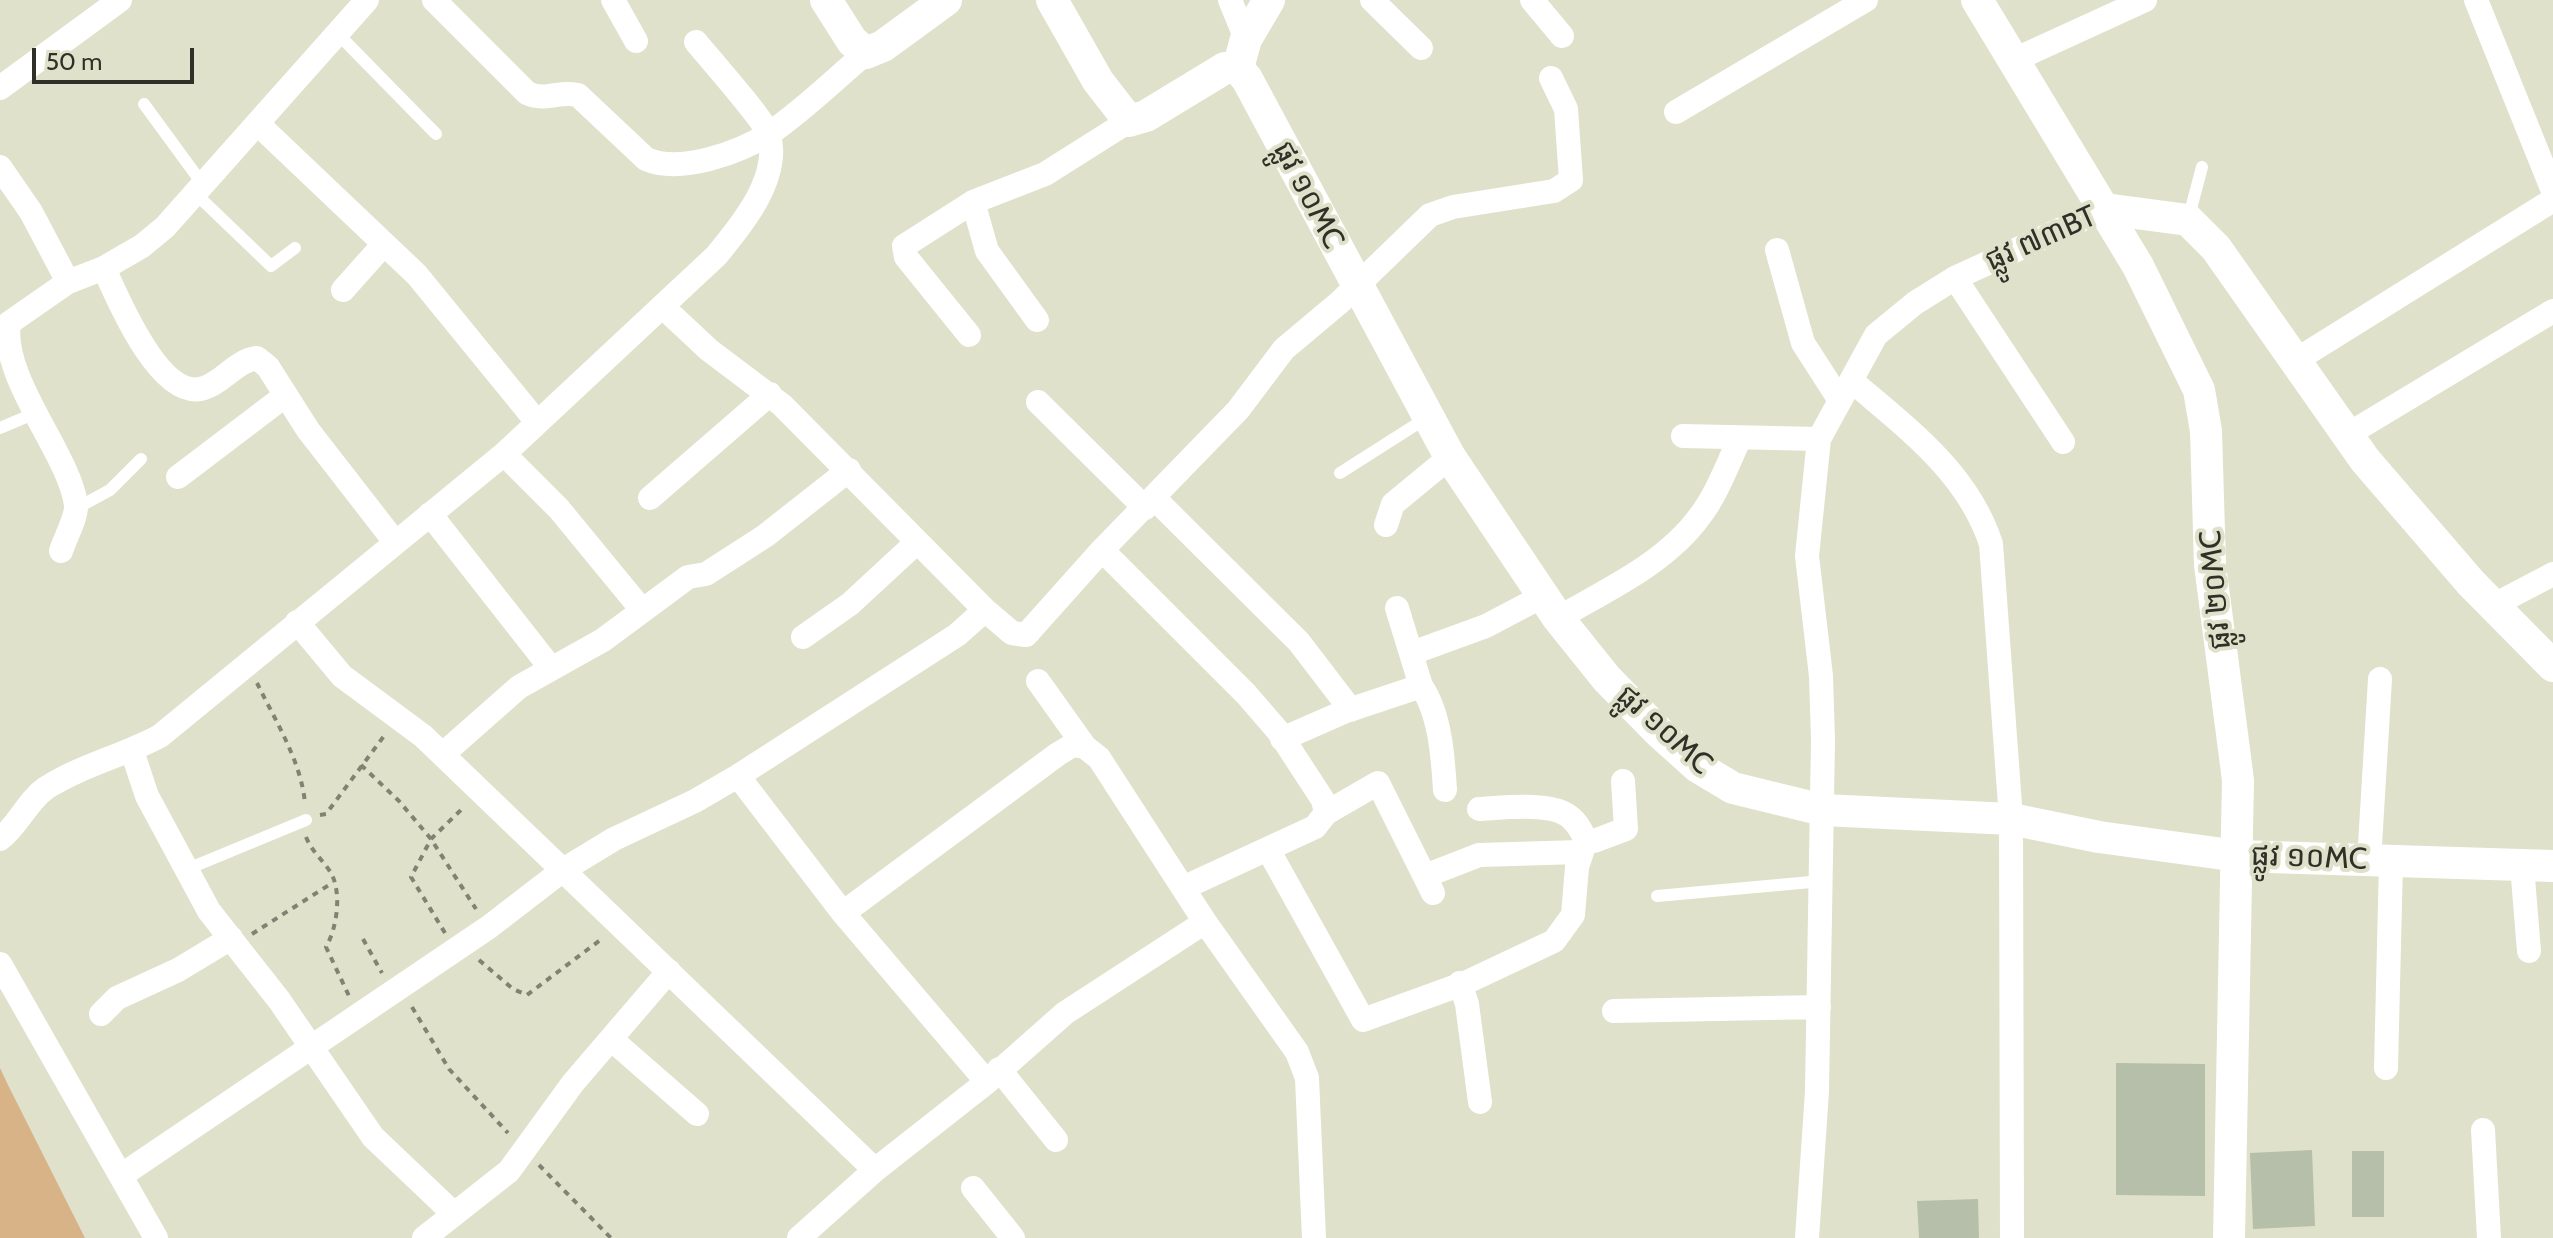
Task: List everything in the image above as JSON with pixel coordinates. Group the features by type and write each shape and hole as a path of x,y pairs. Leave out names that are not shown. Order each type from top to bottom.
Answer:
{"street":[{"path":"0,88 120,0"},
{"path":"61,551 77,508 73,492 26,417 3,368 2,330 68,282 104,268 142,246 200,190 367,0"},
{"path":"434,0 527,93 548,98 559,94 578,95 646,159 660,165 680,164 730,151 769,133 866,53 883,46 946,0"},
{"path":"613,0 636,41"},
{"path":"826,0 852,41 866,53"},
{"path":"1052,0 1098,81 1129,121"},
{"path":"1230,0 1242,54"},
{"path":"969,335 906,257 904,246 973,202 1045,174 1129,121 1146,116 1225,68 1242,54 1269,0"},
{"path":"1372,0 1421,48"},
{"path":"1532,0 1562,36"},
{"path":"1676,112 1866,0"},
{"name":"ផ្លូវ ២០MC","path":"1977,0 2105,209 2174,335 2199,390 2206,431 2210,565 2238,780 2229,1238"},
{"path":"2014,60 2145,0"},
{"path":"2476,0 2553,191"},
{"path":"0,839 42,791 77,770 132,751 160,736 504,454 664,308 716,256 739,228 768,172 769,133 696,42"},
{"name":"ផ្លូវ ១០MC","path":"1242,54 1247,79 1354,284 1450,457 1551,607 1607,679 1698,767 1733,788 1823,810 2011,819 2099,837 2238,856 2537,866"},
{"path":"664,308 709,350 770,394 985,610 1012,633 1026,635 1102,550 1238,410 1284,349 1340,302 1354,284 1430,215 1453,207 1554,191 1571,180 1566,109 1551,78"},
{"path":"259,125 417,275 537,422"},
{"path":"0,167 31,212 68,282"},
{"path":"2293,362 2553,200"},
{"path":"973,202 987,251 1037,320"},
{"name":"ផ្លូវ ៧៣BT","path":"1807,1238 1819,1007 1823,810 1821,676 1807,556 1818,480 1819,439 1876,335 1955,278 2105,209 2188,220"},
{"path":"2188,220 2239,278 2293,362 2347,435 2471,583 2553,666"},
{"path":"343,290 384,244"},
{"path":"1777,250 1803,343 1846,390 1916,435 1963,485 1982,516 1991,544 2011,819 2012,1238"},
{"path":"104,268 120,305 159,367 179,386 190,390 206,387 246,360 257,358 268,367 334,466 395,542"},
{"path":"1955,278 2063,442"},
{"path":"2347,435 2553,311"},
{"path":"650,498 770,394"},
{"path":"178,477 286,395"},
{"path":"1038,402 1299,642 1351,710"},
{"path":"1683,436 1819,439"},
{"path":"1412,653 1500,620 1551,607 1640,570 1674,544 1701,516 1740,438"},
{"path":"504,454 559,509 642,610"},
{"path":"1386,525 1393,504 1450,457"},
{"path":"443,754 519,687 550,667 592,647 688,577 706,574 765,536 849,470"},
{"path":"430,514 550,667"},
{"path":"803,637 850,604 916,543"},
{"path":"1102,550 1246,694 1282,739 1323,800 1326,813"},
{"path":"2494,605 2553,574"},
{"path":"1397,608 1421,686 1428,696 1444,758 1445,790"},
{"path":"122,1175 489,927 563,870 614,839 695,801 738,776 957,635 985,610"},
{"path":"297,622 342,676 443,754 875,1170"},
{"path":"2380,679 2380,861 2386,1068"},
{"path":"1038,681 1085,747 1099,758 1205,922 1297,1052 1307,1078 1314,1238"},
{"path":"1282,739 1351,710 1421,686"},
{"path":"843,913 1058,754 1073,745 1085,747"},
{"path":"132,751 147,796 209,911 234,940 373,1137 453,1213"},
{"path":"738,776 843,913 1056,1140"},
{"path":"1183,888 1269,851 1315,827 1326,813 1378,783 1429,885 1479,855 1583,846 1626,829 1623,781"},
{"path":"1269,851 1363,1020 1460,983 1554,941 1568,926 1573,915 1583,846 1577,823 1565,812 1519,806 1479,809"},
{"path":"2529,951 2537,866"},
{"path":"799,1238 875,1170 993,1076 1065,1013 1205,922"},
{"path":"101,1014 117,998 234,940"},
{"path":"0,964 156,1238"},
{"path":"424,1238 509,1171 611,1039 669,971"},
{"path":"1460,983 1467,1004 1480,1102"},
{"path":"1614,1011 1819,1007"},
{"path":"611,1039 697,1114"},
{"path":"2483,1130 2489,1238"},
{"path":"973,1188 1013,1238"}],"lane":[{"path":"338,34 436,134"},
{"path":"144,104 200,190 271,266 295,248"},
{"path":"2188,220 2202,167"},
{"path":"0,428 26,417"},
{"path":"1340,473 1428,417"},
{"path":"77,508 110,490 141,459"},
{"path":"185,870 306,820"},
{"path":"1657,896 1822,881"}],"path":[{"path":"306,820 326,814 398,718"},
{"path":"361,765 399,801 431,839 489,927"},
{"path":"481,791 431,839 411,877 460,945 513,989 527,995 621,925"},
{"path":"234,940 333,882"},
{"path":"363,939 449,1069 611,1238"}],"shaded area":[{"path":"0,1068 8,1085 85,1238 0,1238"}],"building":[{"path":"2116,1063 2205,1064 2205,1196 2116,1195"},
{"path":"2312,1150 2315,1226 2253,1229 2250,1153"},
{"path":"2352,1151 2384,1151 2384,1217 2352,1217"},
{"path":"1978,1199 1979,1238 1919,1238 1917,1201"}]}
